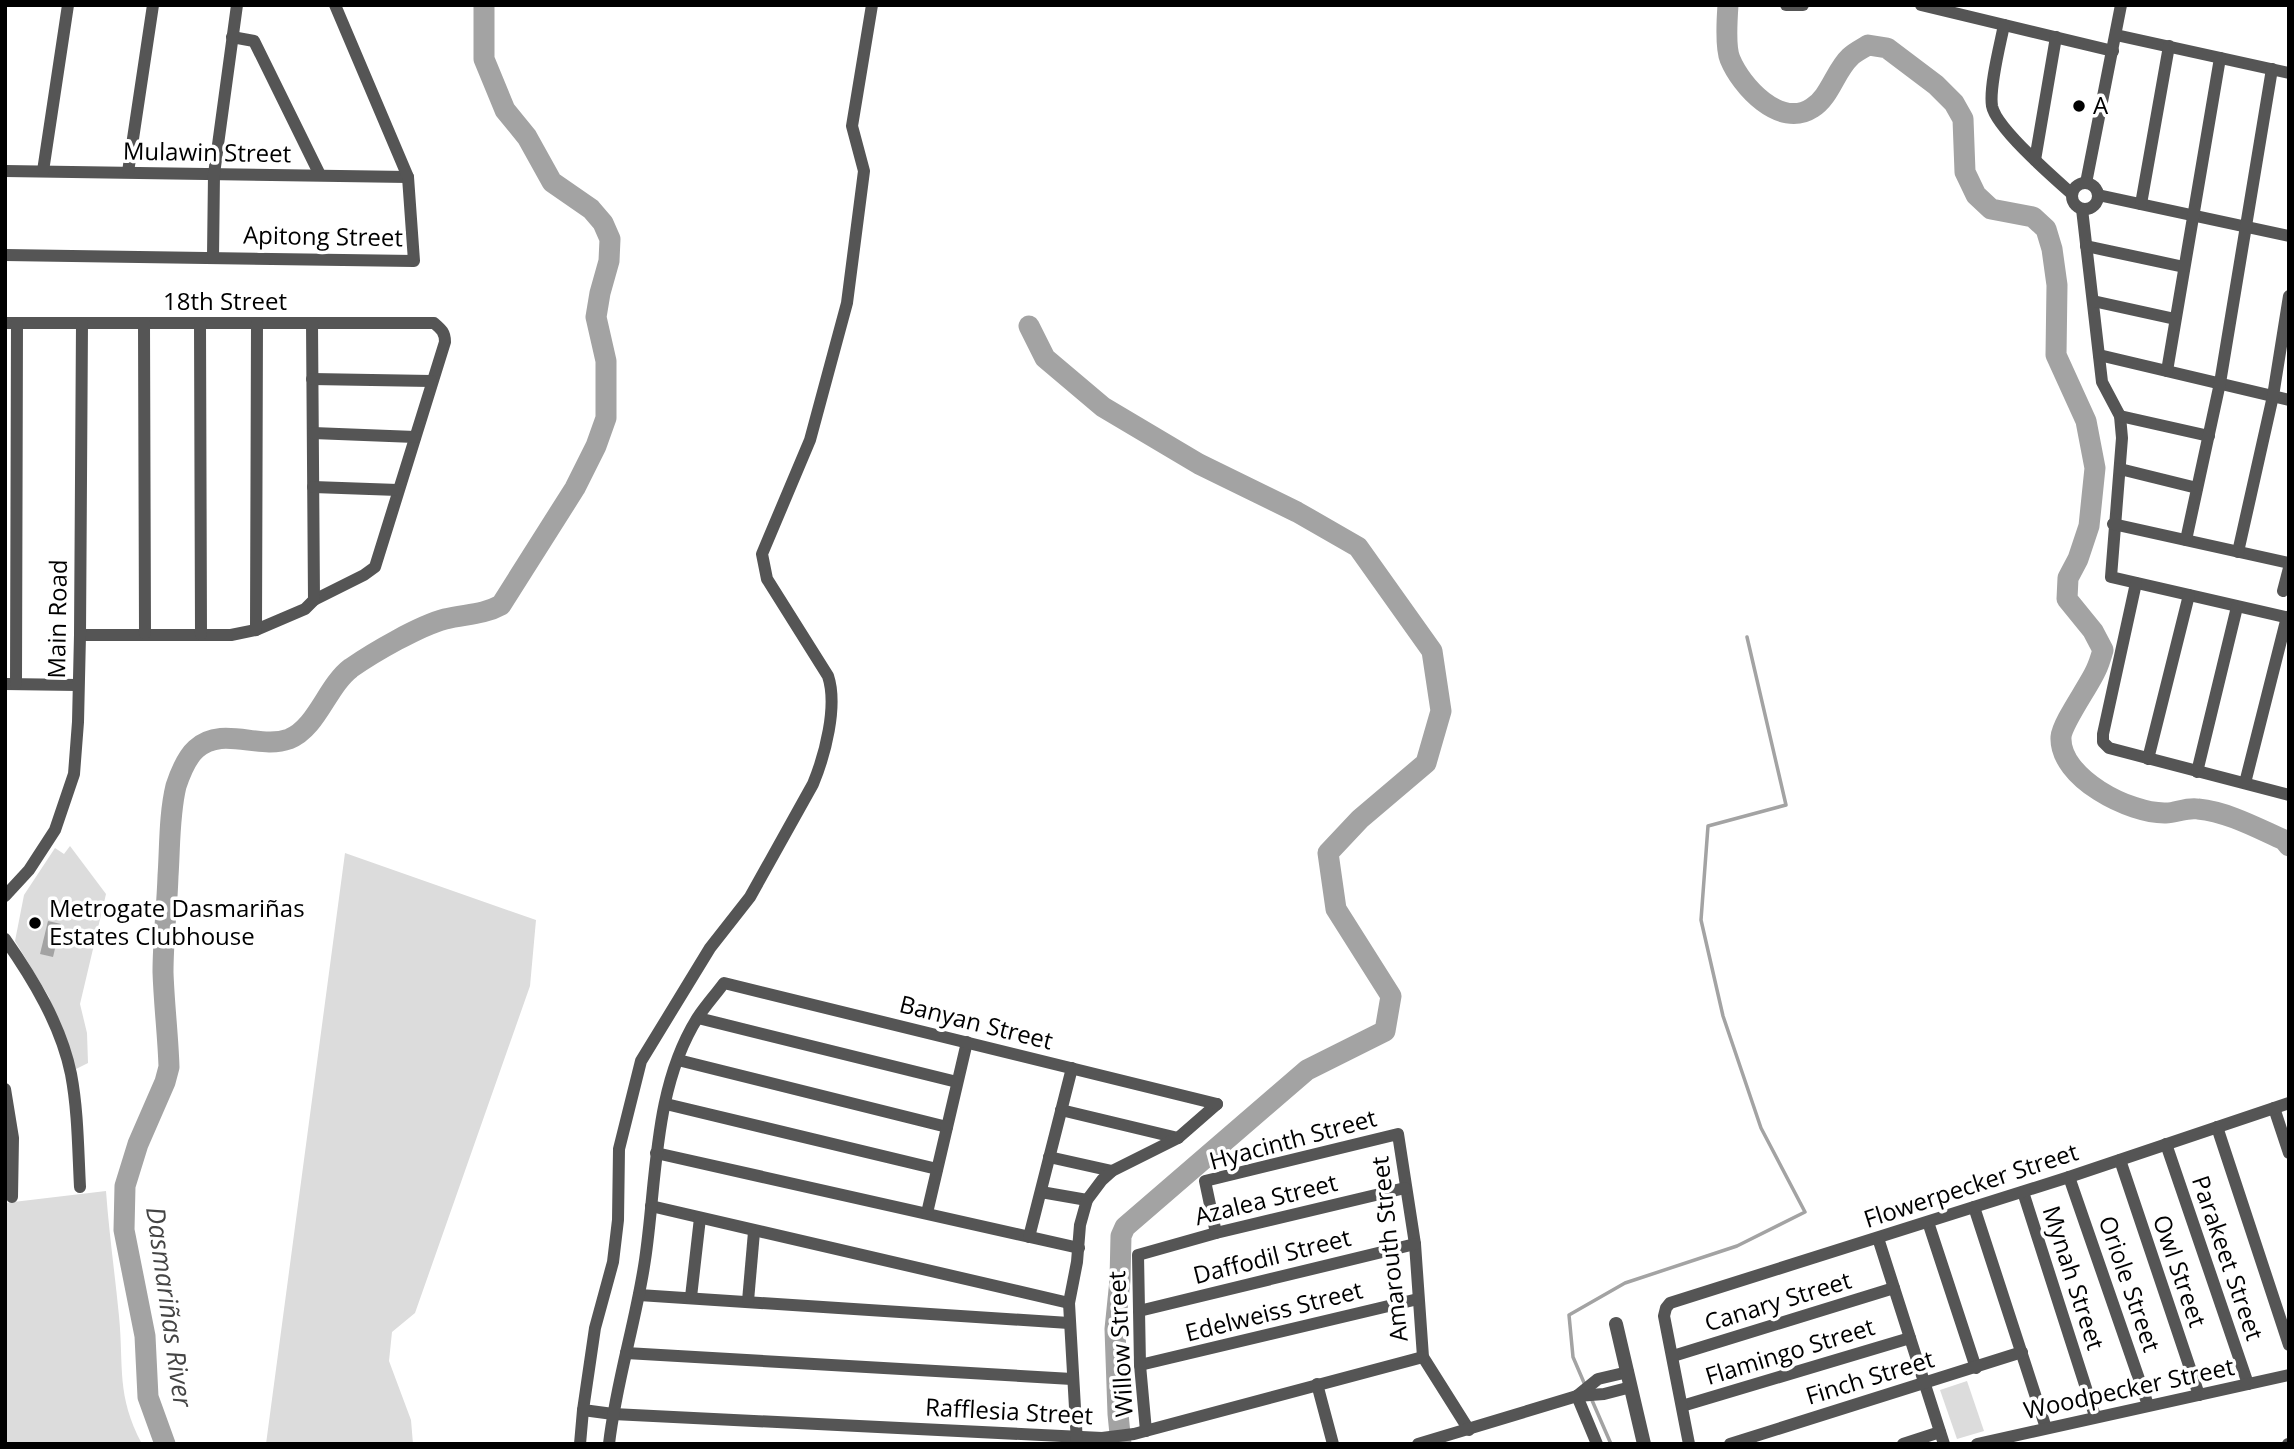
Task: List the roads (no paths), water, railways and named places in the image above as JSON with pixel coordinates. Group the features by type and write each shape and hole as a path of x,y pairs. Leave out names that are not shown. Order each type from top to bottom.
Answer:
{"street":[{"path":"43,171 68,5"},
{"path":"128,172 153,5"},
{"path":"213,257 214,174 237,5"},
{"name":"Apitong Street","path":"5,255 414,261 408,177 335,5"},
{"path":"580,1444 595,1328 613,1262 618,1220 619,1149 641,1061 710,948 750,897 813,784 820,766 833,701 832,687 828,676 767,579 762,554 810,440 847,303 864,171 852,126 872,5"},
{"path":"1786,5 1803,5"},
{"path":"1921,5 1964,10 2004,25 2113,51"},
{"path":"2086,183 2122,5"},
{"path":"2004,25 1991,103 1993,111 2035,160 2072,194 2075,205 2082,209 2093,206 2098,195"},
{"path":"2116,35 2289,73"},
{"path":"232,37 254,41 320,175"},
{"path":"2035,160 2056,37"},
{"path":"2141,204 2169,47"},
{"path":"2167,371 2220,58"},
{"path":"2186,540 2220,383 2272,69"},
{"name":"Mulawin Street","path":"5,170 408,177"},
{"path":"2072,194 2077,186 2086,183 2094,187 2098,195"},
{"path":"2098,195 2289,236"},
{"path":"2082,209 2102,382 2120,416 2120,470 2113,524 2111,577 2288,618 2245,783"},
{"path":"2085,246 2184,267"},
{"path":"2238,552 2273,396 2289,296"},
{"path":"2093,301 2175,319"},
{"path":"11,323 10,684 78,685"},
{"name":"18th Street","path":"11,323 434,323 443,330 445,342 432,381"},
{"name":"Main Road","path":"5,896 45,848 63,810 74,774 80,635 82,323"},
{"path":"144,323 145,633"},
{"path":"201,323 201,634"},
{"path":"256,630 257,323"},
{"path":"312,323 314,600"},
{"path":"2099,355 2289,400"},
{"path":"80,635 231,635 256,630 305,609 314,600 364,575 374,567 380,555 432,381 312,379"},
{"path":"2120,416 2209,436"},
{"path":"313,433 415,437"},
{"path":"2120,470 2197,488"},
{"path":"313,487 398,490"},
{"path":"2113,524 2289,566 2283,591"},
{"path":"2136,583 2103,742 2109,748 2289,795"},
{"path":"2148,759 2189,595"},
{"path":"2197,772 2237,607"},
{"path":"5,939 36,986 65,1053 74,1093 80,1187"},
{"name":"Banyan Street","path":"698,1018 724,983 1217,1104 1178,1138"},
{"path":"609,1444 612,1414 645,1260 656,1153 666,1104 678,1060 698,1018 957,1082"},
{"path":"927,1213 967,1042"},
{"path":"678,1060 947,1127"},
{"path":"1030,1237 1072,1068"},
{"path":"5,1089 13,1138 12,1196"},
{"name":"Flowerpecker Street","path":"1673,1356 1664,1316 1670,1303 2023,1192 2289,1103"},
{"path":"666,1104 937,1169"},
{"path":"2274,1108 2289,1153"},
{"path":"1061,1110 1178,1138"},
{"path":"2217,1127 2289,1345"},
{"name":"Amarouth Street","path":"1398,1134 1415,1244 1423,1357 1469,1430"},
{"name":"Hyacinth Street","path":"1216,1233 1205,1181 1398,1134"},
{"path":"1076,1441 1069,1303 1079,1248 1080,1226 1087,1200 1112,1171 1178,1138"},
{"name":"Parakeet Street","path":"2166,1144 2248,1384"},
{"path":"656,1153 1079,1248"},
{"path":"1049,1157 1112,1171"},
{"name":"Owl Street","path":"2120,1160 2199,1395"},
{"name":"Oriole Street","path":"2069,1177 2148,1405"},
{"name":"Azalea Street","path":"1138,1255 1216,1233 1405,1188"},
{"path":"1041,1192 1087,1200"},
{"name":"Mynah Street","path":"2023,1192 2095,1416"},
{"path":"651,1206 1069,1303"},
{"path":"1974,1207 2046,1428"},
{"path":"691,1297 700,1218"},
{"path":"1928,1222 1976,1368"},
{"path":"748,1301 754,1232"},
{"path":"1878,1238 1942,1438 1903,1444"},
{"name":"Daffodil Street","path":"1139,1311 1415,1244"},
{"name":"Willow Street","path":"1138,1255 1140,1432"},
{"name":"Canary Street","path":"1673,1356 1895,1288"},
{"path":"639,1295 1069,1323"},
{"name":"Edelweiss Street","path":"1140,1365 1418,1299"},
{"path":"1616,1324 1644,1444"},
{"name":"Flamingo Street","path":"1682,1406 1910,1338"},
{"name":"Finch Street","path":"1730,1444 2022,1352"},
{"path":"626,1353 1072,1379"},
{"path":"1673,1356 1689,1444"},
{"name":"Rafflesia Street","path":"583,1410 612,1414 1076,1441 1140,1432 1423,1357"},
{"path":"1577,1396 1598,1379 1628,1372"},
{"name":"Woodpecker Street","path":"1978,1444 2289,1375"},
{"path":"1317,1384 1333,1444"},
{"path":"1418,1444 1577,1396 1604,1394 1631,1387"},
{"path":"1577,1396 1597,1444"}],"waterway":[{"name":"Dasmariñas River","path":"165,1444 148,1397 145,1336 124,1230 125,1186 138,1144 169,1067 163,972 171,820 181,771 192,753 206,742 229,738 277,742 299,734 351,668 397,640 434,622 481,613 501,605 575,488 596,446 606,418 606,361 596,317 609,261 610,239 603,223 591,209 552,182 527,137 505,110 484,59 484,5"},
{"path":"1728,5 1728,54 1743,81 1763,102 1787,113 1800,113 1812,108 1823,97 1852,55 1868,45 1887,48 1936,85 1954,103 1963,119 1965,172 1976,195 1991,209 2033,217 2046,229 2057,285 2056,355 2086,421 2095,468 2089,526 2078,559 2068,578 2067,599 2093,631 2103,650 2096,670 2063,731 2063,752 2084,779 2116,800 2151,812 2170,813 2194,809 2220,813 2284,840 2289,846"},
{"path":"1029,326 1045,358 1103,407 1199,464 1297,512 1358,547 1432,651 1441,711 1426,763 1360,819 1328,853 1336,909 1391,996 1385,1031 1307,1070 1125,1227 1121,1236 1115,1329 1121,1444"},
{"path":"1585,1385 1573,1357 1569,1315 1625,1283 1737,1246 1805,1212 1761,1128 1723,1016 1701,920 1708,826 1786,805 1747,637"},
{"path":"1591,1398 1611,1444"}],"place":[{"name":"A","path":"2079,106"},
{"name":"Metrogate Dasmariñas Estates Clubhouse","path":"35,923"}]}
